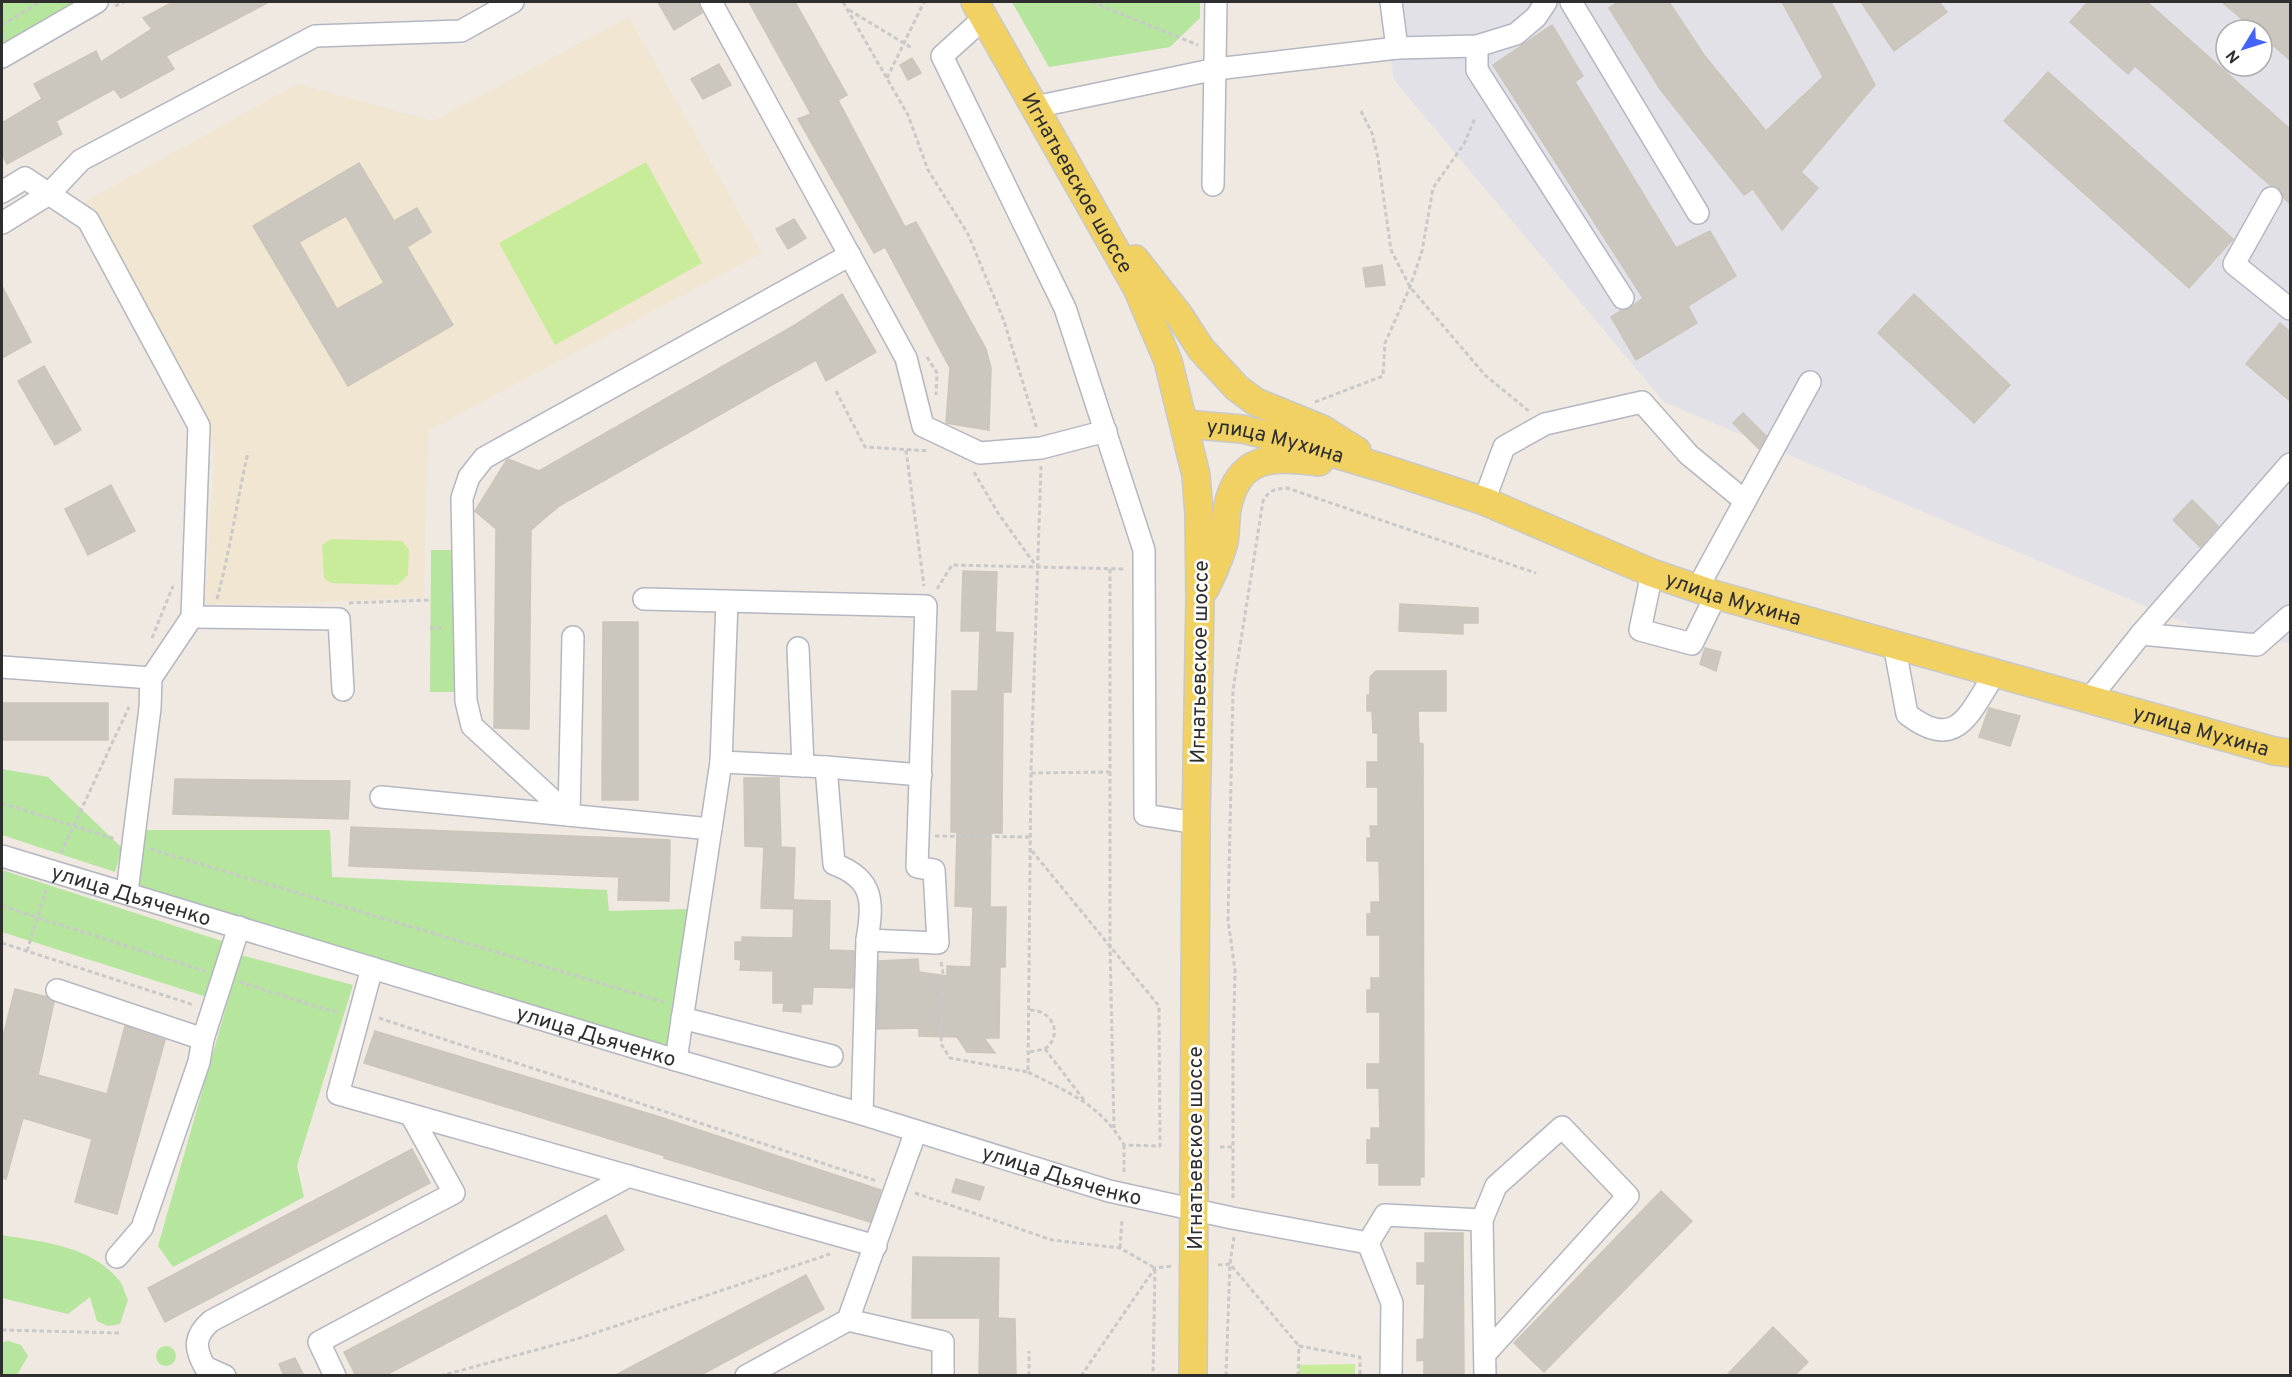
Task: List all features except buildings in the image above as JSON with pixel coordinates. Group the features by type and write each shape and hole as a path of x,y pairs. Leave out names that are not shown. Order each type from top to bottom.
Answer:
{"main road":[{"name":"Игнатьевское шоссе","path":"980,10 1137,288 1168,361 1196,475 1200,514 1200,598 1196,823 1193,1376"},
{"path":"1086,197 1179,315 1201,349 1237,388 1266,407 1322,429 1386,469"},
{"name":"улица Мухина","path":"1185,424 1242,429 1386,469 1484,501 1652,573 1706,592 2274,751 2290,753"},
{"path":"1200,598 1215,568 1224,541 1226,511 1233,488 1241,474 1255,464 1270,458 1292,458 1386,469"}],"street":[{"path":"2,57 97,2"},
{"path":"2,223 49,194 81,160 315,36 461,31 513,2"},
{"path":"711,2 906,358 923,426 980,453 1041,448 1106,431"},
{"path":"1214,185 1216,2"},
{"path":"1391,2 1397,48"},
{"path":"1570,2 1698,213"},
{"path":"1035,107 1216,61 1397,48 1477,46 1516,34 1536,7"},
{"path":"980,10 942,56 1065,308 1144,550 1145,815 1196,823"},
{"path":"1477,46 1477,70 1623,298"},
{"path":"2,192 25,178 88,220 199,426 192,616 145,677 150,708 127,892"},
{"path":"2271,198 2234,264 2290,309"},
{"path":"569,815 472,726 466,702 462,520 462,498 469,477 484,458 850,255"},
{"path":"1652,573 1640,630 1692,644 1706,592 1745,501 1810,382"},
{"path":"1484,501 1504,447 1545,424 1642,402 1689,456 1745,501"},
{"path":"2090,698 2141,634 2290,464"},
{"path":"644,599 926,606 917,867 934,870 938,943 867,940"},
{"path":"676,1060 675,1011 711,829 721,762 727,601"},
{"path":"192,616 344,619 343,690"},
{"path":"2141,634 2257,645 2290,616"},
{"path":"569,815 573,637"},
{"path":"1894,644 1906,714 1919,724 1934,729 1947,730 1961,725 1996,672"},
{"path":"798,648 803,766"},
{"path":"2,667 145,677"},
{"path":"721,762 826,767 921,775"},
{"path":"826,767 834,864 850,870 871,894 871,918 867,940 862,1114"},
{"path":"381,797 711,829"},
{"name":"улица Дьяченко","path":"2,856 862,1114 1109,1191 1368,1243"},
{"path":"117,1257 142,1228 199,1062 203,1039 239,927"},
{"path":"372,968 338,1094 876,1246"},
{"path":"57,990 203,1039"},
{"path":"675,1011 832,1056"},
{"path":"225,1376 205,1367 196,1350 199,1335 212,1321 454,1193 411,1115"},
{"path":"1485,1354 1628,1196 1562,1127 1496,1186 1482,1220 1485,1376"},
{"path":"746,1376 848,1320 916,1131"},
{"path":"336,1376 319,1342 629,1176"},
{"path":"1391,1376 1392,1303 1368,1243 1385,1215 1482,1220"},
{"path":"848,1320 943,1342 943,1376"}],"path":[{"path":"2,25 40,2"},
{"path":"843,2 908,115 928,170 968,234 1004,321 1039,434 1041,448 1031,773 1028,1072"},
{"path":"886,78 924,2"},
{"path":"1092,2 1216,61"},
{"path":"847,9 912,48"},
{"path":"1361,111 1372,133 1378,158 1391,250 1410,287 1485,375 1545,424"},
{"path":"1312,403 1383,376 1385,343 1410,287 1422,251 1433,188 1464,144 1475,118"},
{"path":"836,391 865,447"},
{"path":"906,450 926,606"},
{"path":"192,616 215,604 229,556 235,512 248,452"},
{"path":"970,465 998,513 1037,567"},
{"path":"1233,1198 1235,970 1228,920 1233,690 1263,501 1267,493 1275,489 1287,488 1536,573"},
{"path":"926,606 952,566 1144,569"},
{"path":"1110,569 1110,947 1114,1128"},
{"path":"27,951 53,870 145,677 173,584"},
{"path":"344,619 342,604 430,600"},
{"path":"1031,773 1110,772"},
{"path":"2,803 675,1011"},
{"path":"919,836 1031,837"},
{"path":"1031,850 1159,1006 1160,1146 1124,1145"},
{"path":"2,906 324,1009 376,1017 896,1186 1052,1240 1120,1248 1155,1268 1174,1266"},
{"path":"2,943 213,1011"},
{"path":"943,973 941,1044 950,1058 1028,1072 1086,1101"},
{"path":"1030,1010 1044,1013 1053,1022 1055,1034 1045,1049 1030,1052"},
{"path":"1045,1049 1086,1101 1114,1128 1124,1145 1124,1174"},
{"path":"1220,1147 1232,1147"},
{"path":"1120,1248 1122,1219"},
{"path":"1226,1376 1230,1264 1234,1236"},
{"path":"440,1376 580,1338 833,1253"},
{"path":"1218,1265 1230,1264"},
{"path":"1230,1264 1299,1346 1360,1358 1360,1376"},
{"path":"1081,1376 1155,1268"},
{"path":"1153,1376 1155,1268"},
{"path":"2,1330 120,1333"},
{"path":"1298,1376 1299,1346"},
{"path":"1029,1352 1029,1376"}],"shaded area":[{"path":"1381,2 2290,2 2290,643 2209,633 1664,402 1394,80"},
{"path":"629,17 762,253 428,431 424,597 303,603 205,604 215,450 83,203 297,84 433,121"}],"green space":[{"path":"2,2 91,2 2,52"},
{"path":"1012,2 1200,2 1200,18 1170,47 1049,67"},
{"path":"646,162 702,263 555,345 499,243"},
{"path":"331,539 402,541 409,550 408,575 397,585 331,583 324,578 322,545"},
{"path":"431,550 459,550 459,692 430,692"},
{"path":"2,769 48,777 122,848 115,872 2,835"},
{"path":"135,830 330,830 332,877 607,890 609,911 690,909 676,1060 127,892"},
{"path":"2,870 228,943 210,998 2,932"},
{"path":"241,955 353,985 297,1166 304,1197 173,1267 158,1246"},
{"path":"2,1235 64,1247 93,1259 106,1268 120,1281 128,1300 120,1324 108,1326 97,1321 90,1297 68,1314 2,1298"},
{"path":"9,1341 21,1345 28,1356 17,1375 2,1375 2,1342"},
{"path":"166,1346 173,1349 176,1356 173,1363 166,1366 159,1363 156,1356 159,1349"},
{"path":"1355,1364 1355,1375 1299,1375 1299,1365"}]}
